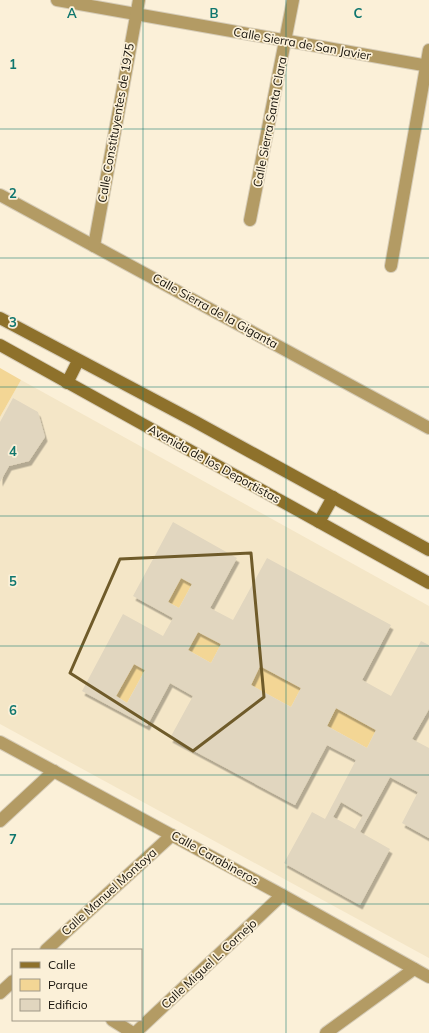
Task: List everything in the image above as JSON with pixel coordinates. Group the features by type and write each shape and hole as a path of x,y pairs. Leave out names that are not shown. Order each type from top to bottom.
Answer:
{"street":[{"name":"Calle Sierra de San Javier","path":"57,0 136,13 286,42 428,66"},
{"name":"Calle Constituyentes de 1975","path":"94,246 139,0"},
{"name":"Calle Sierra Santa Clara","path":"250,220 293,0"},
{"path":"391,266 428,66 429,50"},
{"name":"Calle Sierra de la Giganta","path":"0,194 429,428"},
{"path":"0,318 429,550"},
{"name":"Avenida de los Deportistas","path":"0,345 429,583"},
{"path":"67,383 78,361"},
{"path":"319,522 333,497"},
{"name":"Calle Carabineros","path":"0,742 282,895 429,978"},
{"path":"0,821 54,771"},
{"name":"Calle Manuel Montoya","path":"47,949 172,835"},
{"name":"Calle Miguel L. Cornejo","path":"134,1033 282,895"},
{"path":"326,1033 414,969"},
{"path":"0,993 12,982"},
{"path":"114,1021 134,1033"}],"highlighted area":[{"path":"251,553 264,697 193,751 70,673 120,559"}],"shaded area":[{"path":"21,380 429,606 429,958 0,724 0,417"}],"green space":[{"path":"0,368 21,380 0,417"},
{"path":"181,578 192,584 179,608 168,602"},
{"path":"198,632 221,644 211,663 188,650"},
{"path":"134,664 145,670 127,703 116,696"},
{"path":"260,666 301,688 291,707 251,685"},
{"path":"336,708 376,730 367,748 327,726"}],"building":[{"path":"13,398 38,412 45,437 29,461 9,466 0,482 0,422"},
{"path":"173,522 237,558 210,608 233,620 267,558 391,625 362,680 391,696 421,641 429,645 429,709 412,739 429,748 429,838 402,823 418,792 390,777 360,832 390,849 360,905 284,863 312,812 325,819 356,760 327,745 295,805 170,738 193,696 170,683 147,726 82,691 123,614 163,636 173,618 133,596","holes":["181,578 192,584 179,608 168,602","198,632 221,644 211,663 188,650","134,664 145,670 127,703 116,696","260,666 301,688 291,707 251,685","336,708 376,730 367,748 327,726","341,802 363,815 355,829 333,817"]}]}
